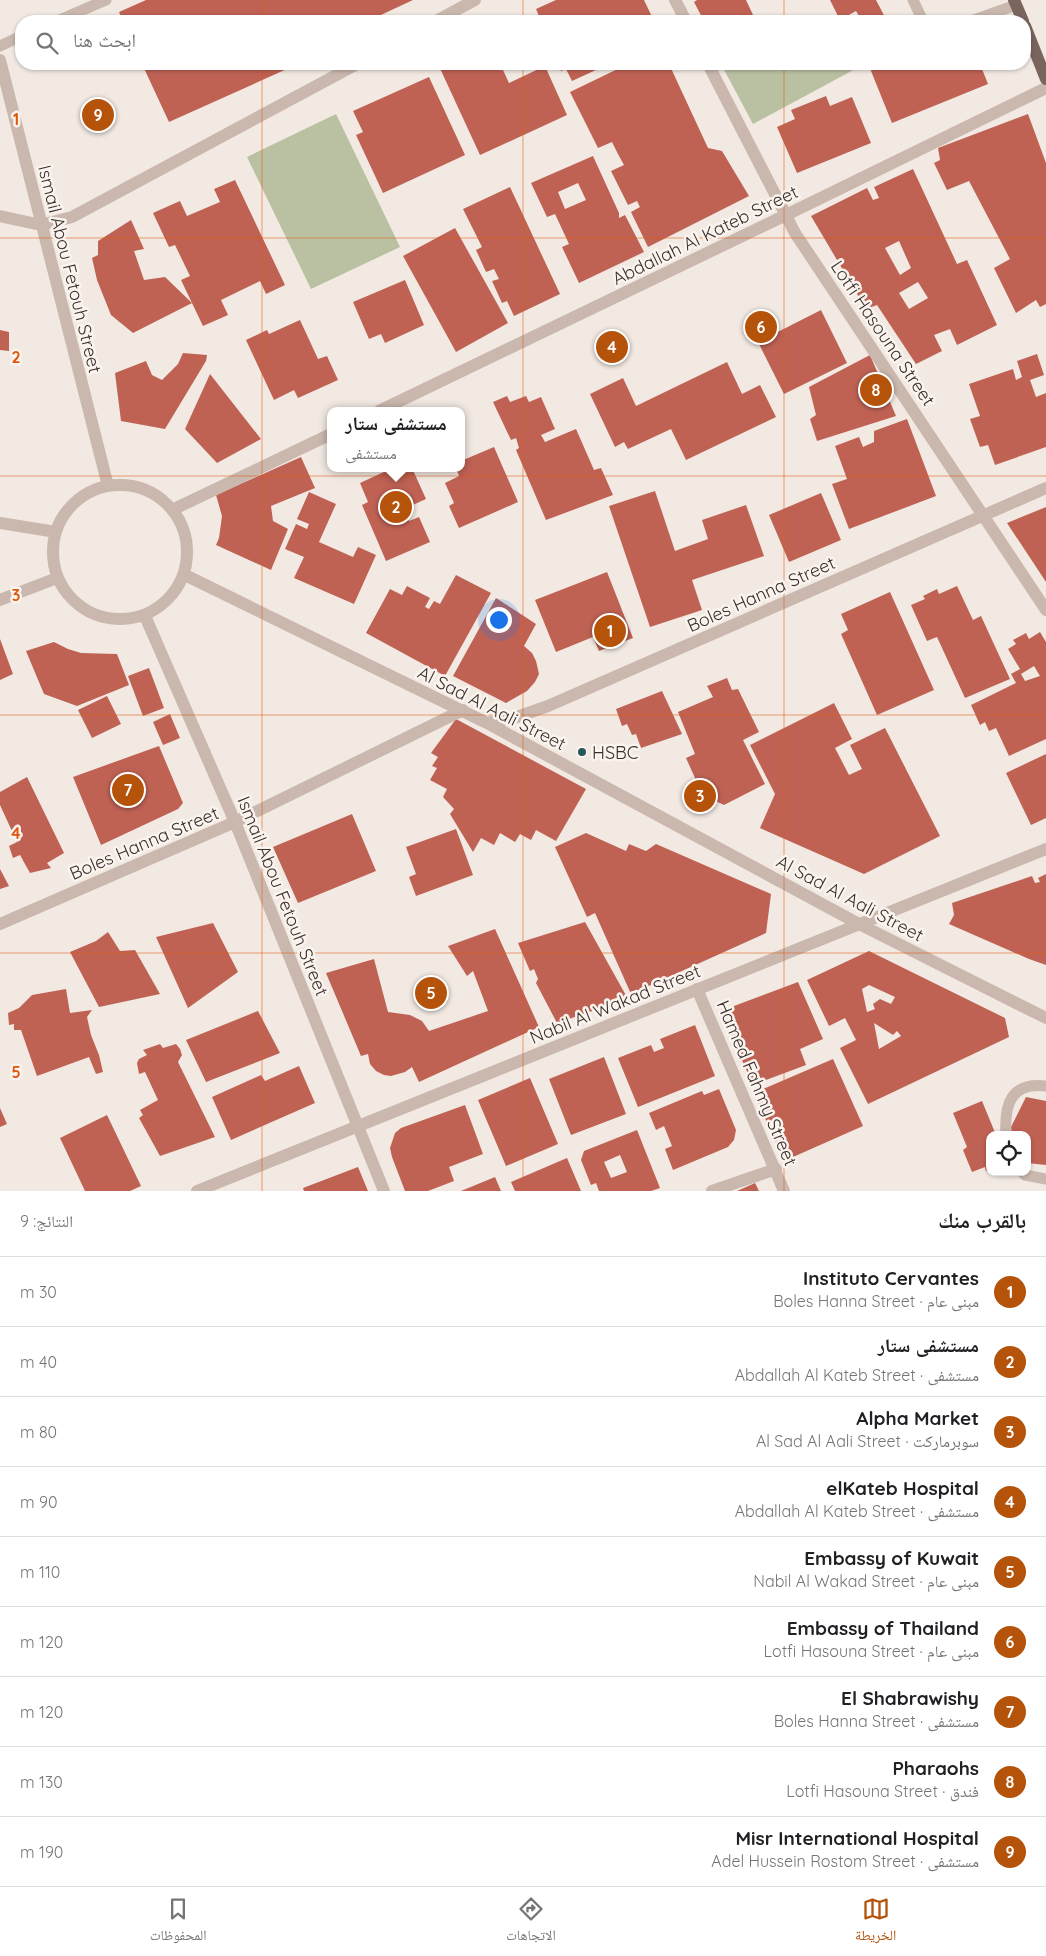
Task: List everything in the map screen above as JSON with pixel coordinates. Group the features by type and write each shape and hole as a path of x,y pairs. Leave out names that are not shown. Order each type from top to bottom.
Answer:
{"main road":[{"path":"1015,2 1020,15"},
{"path":"1031,41 1046,79"}],"street":[{"path":"447,15 475,0"},
{"path":"675,0 683,15"},
{"name":"Ismail Abou Fetouh Street","path":"0,60 108,486"},
{"path":"0,216 41,225 72,217 346,70"},
{"name":"Lotfi Hasouna Street","path":"711,70 795,233 1046,610"},
{"name":"Abdallah Al Kateb Street","path":"387,407 1046,88"},
{"path":"172,510 327,436"},
{"path":"130,485 151,492 169,505 172,510 182,523 188,540 188,558 185,575 169,600 145,616 124,620 103,618 84,610 68,596 57,578 53,563 53,547 56,532 63,516 76,502 91,492 108,486 130,485"},
{"name":"Boles Hanna Street","path":"487,723 517,717 548,706 1046,488"},
{"path":"0,523 56,532"},
{"name":"Al Sad Al Aali Street","path":"185,575 463,710 859,924 1046,1018"},
{"path":"0,600 57,578"},
{"name":"Ismail Abou Fetouh Street","path":"145,616 235,822 384,1191"},
{"name":"Boles Hanna Street","path":"0,924 235,822 463,710"},
{"name":"Nabil Al Wakad Street","path":"197,1191 1046,849"},
{"name":"Hamed Fahmy Street","path":"697,989 784,1191"},
{"path":"712,1191 776,1169"}],"lane":[{"path":"71,15 106,0"},
{"path":"913,0 920,15"},
{"path":"985,15 1015,2"},
{"path":"0,46 15,39"},
{"path":"1006,1131 1008,1104 1015,1091 1029,1085 1046,1086"},
{"path":"1030,1176 1046,1179"}],"green space":[{"path":"724,70 853,70 753,124"},
{"path":"336,114 400,247 311,289 247,157"}],"building":[{"path":"146,0 413,0 381,15 120,15 119,12"},
{"path":"556,0 644,0 651,15 538,15 536,9"},
{"path":"697,0 746,0 753,15 701,15 694,2"},
{"path":"830,0 876,0 884,15 858,15 856,11 849,15 838,15"},
{"path":"145,70 285,70 169,122"},
{"path":"441,70 503,70 509,83 537,70 547,70 567,115 480,155"},
{"path":"566,70 596,70 572,81"},
{"path":"616,70 672,70 708,148 722,151 749,196 648,247 631,212 640,207 637,201 628,205 611,171 624,165 612,142 598,148 570,92"},
{"path":"871,70 982,70 988,84 892,123"},
{"path":"429,77 465,155 383,193 356,135 363,132 353,111"},
{"path":"826,96 830,106 852,97 871,143 797,173 777,127 795,119 791,110"},
{"path":"1028,114 1046,163 1046,304 1040,307 1036,300 1016,313 994,268 1010,259 969,181 947,190 934,163 940,160 938,148"},
{"path":"593,156 619,213 619,218 625,215 644,252 579,283 562,247 569,244 555,214 547,217 531,183","holes":["578,183 586,200 565,209 558,192"]},
{"path":"913,169 957,264 967,260 997,325 957,345 950,329 934,335 942,351 916,364 877,305 866,309 811,216 867,188 873,200 879,198 874,187","holes":["899,241 911,268 900,275 885,248","918,282 928,298 909,309 899,293"]},
{"path":"235,180 285,285 266,294 260,281 221,300 228,315 203,326 181,280 190,276 175,245 169,247 153,213 180,201 187,216 220,202 214,189"},
{"path":"510,187 560,294 514,316 507,301 502,303 492,281 499,279 494,269 486,272 476,250 482,247 463,209"},
{"path":"131,220 144,249 134,251 144,280 165,277 192,303 133,333 111,315 97,280 92,258 98,255 98,241"},
{"path":"455,228 508,323 456,352 403,256"},
{"path":"405,280 424,325 385,343 381,334 369,339 353,302"},
{"path":"821,310 847,363 784,394 758,342"},
{"path":"300,320 318,359 327,356 338,380 298,398 294,390 274,400 246,340 267,330 269,334"},
{"path":"0,330 9,332 9,351 0,350"},
{"path":"183,353 207,355 206,361 165,429 121,421 115,373 146,361 152,375 162,380 178,364"},
{"path":"1037,354 1044,375 1030,380 1036,397 1046,393 1046,447 995,465 988,445 980,447 970,419 980,416 969,384 1013,369 1016,380 1022,377 1017,361"},
{"path":"870,355 896,416 817,441 810,419 816,415 809,387"},
{"path":"727,362 742,394 760,385 776,417 686,460 671,429 628,449 624,442 615,447 590,394 623,378 636,406"},
{"path":"210,374 261,439 217,463 185,429"},
{"path":"507,396 510,402 526,396 529,402 541,397 555,429 541,435 545,442 576,429 594,470 601,468 613,495 546,520 516,450 519,448 516,438 511,440 493,402"},
{"path":"907,419 936,496 849,529 832,484 847,479 835,446 859,437 863,447 874,442 874,431"},
{"path":"494,447 518,502 459,528 449,506 454,503 445,483 459,476 458,472 465,472 465,459"},
{"path":"301,457 315,488 271,506 273,521 288,529 271,570 216,545 219,538 222,516 216,495"},
{"path":"384,472 414,472 426,499 404,509 409,521 419,517 430,542 386,561 362,505 368,502 360,483"},
{"path":"655,491 675,551 708,539 702,520 746,505 764,556 692,580 702,610 650,627 609,506"},
{"path":"309,492 336,504 319,542 353,557 358,547 376,555 354,604 294,578 304,557 285,549 296,524 307,529 309,524 297,519"},
{"path":"821,493 841,540 789,562 769,515"},
{"path":"1046,507 1046,582 1007,523"},
{"path":"607,572 633,638 599,651 593,637 556,652 535,600"},
{"path":"456,575 491,593 445,676 366,633 390,589 402,595 407,586 430,598 425,607 429,609 434,601 440,604"},
{"path":"957,586 973,620 981,616 1010,679 965,698 937,637 927,641 911,605 925,599 923,596 937,589 939,594"},
{"path":"890,592 934,690 877,715 841,634 848,630 841,614"},
{"path":"496,598 536,624 524,646 532,653 539,674 527,691 506,703 453,676"},
{"path":"1040,632 1046,642 1046,739 1009,756 996,728 989,731 985,722 980,725 971,705 1016,683 1011,674 1020,669 1008,649 1016,644 1013,640 1026,633 1029,639","holes":["1034,666 1040,676 1025,681 1021,674"]},
{"path":"0,639 13,674 0,680"},
{"path":"54,642 81,653 117,654 129,685 77,706 44,694 26,651"},
{"path":"149,668 164,708 143,716 128,676"},
{"path":"727,678 732,690 738,689 759,732 743,740 765,784 724,805 707,797 695,778 686,758 695,754 678,712 713,697 707,686"},
{"path":"662,691 682,734 641,748 636,734 632,735 627,724 622,726 616,709"},
{"path":"107,696 121,724 92,738 78,710"},
{"path":"834,703 852,739 835,748 849,775 862,769 850,745 885,728 940,836 864,874 760,828 775,794 750,745"},
{"path":"170,714 180,738 163,745 153,722"},
{"path":"456,719 586,789 556,841 536,830 531,840 520,834 515,842 500,833 494,845 481,838 473,852 450,814 454,809 443,797 447,789 430,780 437,768 432,766 438,757 431,753"},
{"path":"159,746 183,803 178,809 101,845 73,777"},
{"path":"1046,754 1046,818 1031,825 1006,773"},
{"path":"27,777 64,853 47,863 51,868 30,873 20,855 13,858 9,846 17,842 0,805 0,792"},
{"path":"352,814 376,871 298,903 273,847"},
{"path":"456,829 473,875 416,896 409,877 416,874 406,847"},
{"path":"586,833 626,851 629,844 646,851 656,844 771,894 766,933 631,994 595,913 587,917 555,847"},
{"path":"0,869 9,886 0,889"},
{"path":"1046,874 1046,965 949,924 954,915 952,903 1032,876 1035,883 1040,882 1038,878"},
{"path":"585,922 628,999 557,1023 536,983 538,979 534,969 530,971 518,943"},
{"path":"213,923 238,972 188,1008 156,937"},
{"path":"495,929 539,1027 419,1082 412,1067 405,1072 391,1076 376,1071 370,1064 368,1054 361,1056 326,973 374,959 388,1012 410,1015 422,1021 429,1031 488,1011 473,971 467,976 448,946"},
{"path":"108,932 120,951 135,950 160,994 99,1007 70,952 96,941"},
{"path":"869,951 1005,1018 1009,1037 868,1104 840,1048 856,1040 845,1018 829,1026 807,980","holes":["869,985 895,997 891,1004 880,999 873,1004 875,1009 867,1012 862,989","874,1023 893,1035 897,1031 901,1036 879,1049"]},
{"path":"798,982 823,1039 800,1049 806,1065 753,1085 727,1026 734,1006"},
{"path":"66,989 70,1013 92,1010 87,1017 103,1072 96,1074 89,1057 37,1076 21,1030 14,1030 14,1024 9,1025 8,1013 19,1008 32,995"},
{"path":"258,1011 280,1053 206,1082 186,1040"},
{"path":"695,1025 715,1076 638,1107 618,1058 651,1045 654,1052 664,1048 660,1039"},
{"path":"160,1044 163,1048 176,1044 180,1049 182,1055 178,1062 215,1137 160,1156 139,1118 143,1115 140,1110 158,1100 145,1072 139,1074 137,1063 139,1059 147,1055 143,1050"},
{"path":"604,1057 626,1114 571,1135 549,1079"},
{"path":"833,1059 863,1126 784,1161 754,1093"},
{"path":"299,1066 315,1103 231,1140 212,1097 261,1075 265,1081"},
{"path":"530,1078 558,1144 506,1166 478,1100"},
{"path":"719,1089 736,1130 734,1140 728,1147 673,1170 665,1149 672,1146 664,1126 656,1130 649,1113 702,1091 704,1095"},
{"path":"1026,1097 1046,1101 1046,1165 1031,1163 1031,1131 1012,1131 1011,1127"},
{"path":"982,1101 994,1131 986,1131 986,1171 985,1167 972,1172 963,1150 967,1147 953,1113"},
{"path":"465,1105 483,1154 449,1167 454,1181 428,1191 405,1191 390,1148 395,1133 401,1128"},
{"path":"0,1108 7,1124 0,1127"},
{"path":"107,1115 141,1186 130,1191 85,1191 60,1138"},
{"path":"637,1130 660,1188 651,1191 599,1191 596,1183 591,1185 581,1160 584,1151","holes":["620,1155 627,1172 611,1178 604,1162"]},
{"path":"567,1158 581,1191 515,1191 511,1182"},
{"path":"358,1167 368,1191 304,1191 303,1188"},
{"path":"495,1177 501,1191 461,1191"},
{"path":"755,1183 759,1191 737,1191"}],"place":[{"name":"Misr International Hospital","path":"98,115"},
{"name":"Embassy of Thailand","path":"761,327"},
{"name":"elKateb Hospital","path":"612,347"},
{"name":"Pharaohs","path":"876,390"},
{"name":"مستشفى ستار","path":"396,507"},
{"name":"Instituto Cervantes","path":"610,631"},
{"name":"HSBC","path":"582,752"},
{"name":"El Shabrawishy","path":"128,790"},
{"name":"Alpha Market","path":"700,796"},
{"name":"Embassy of Kuwait","path":"431,993"}]}
